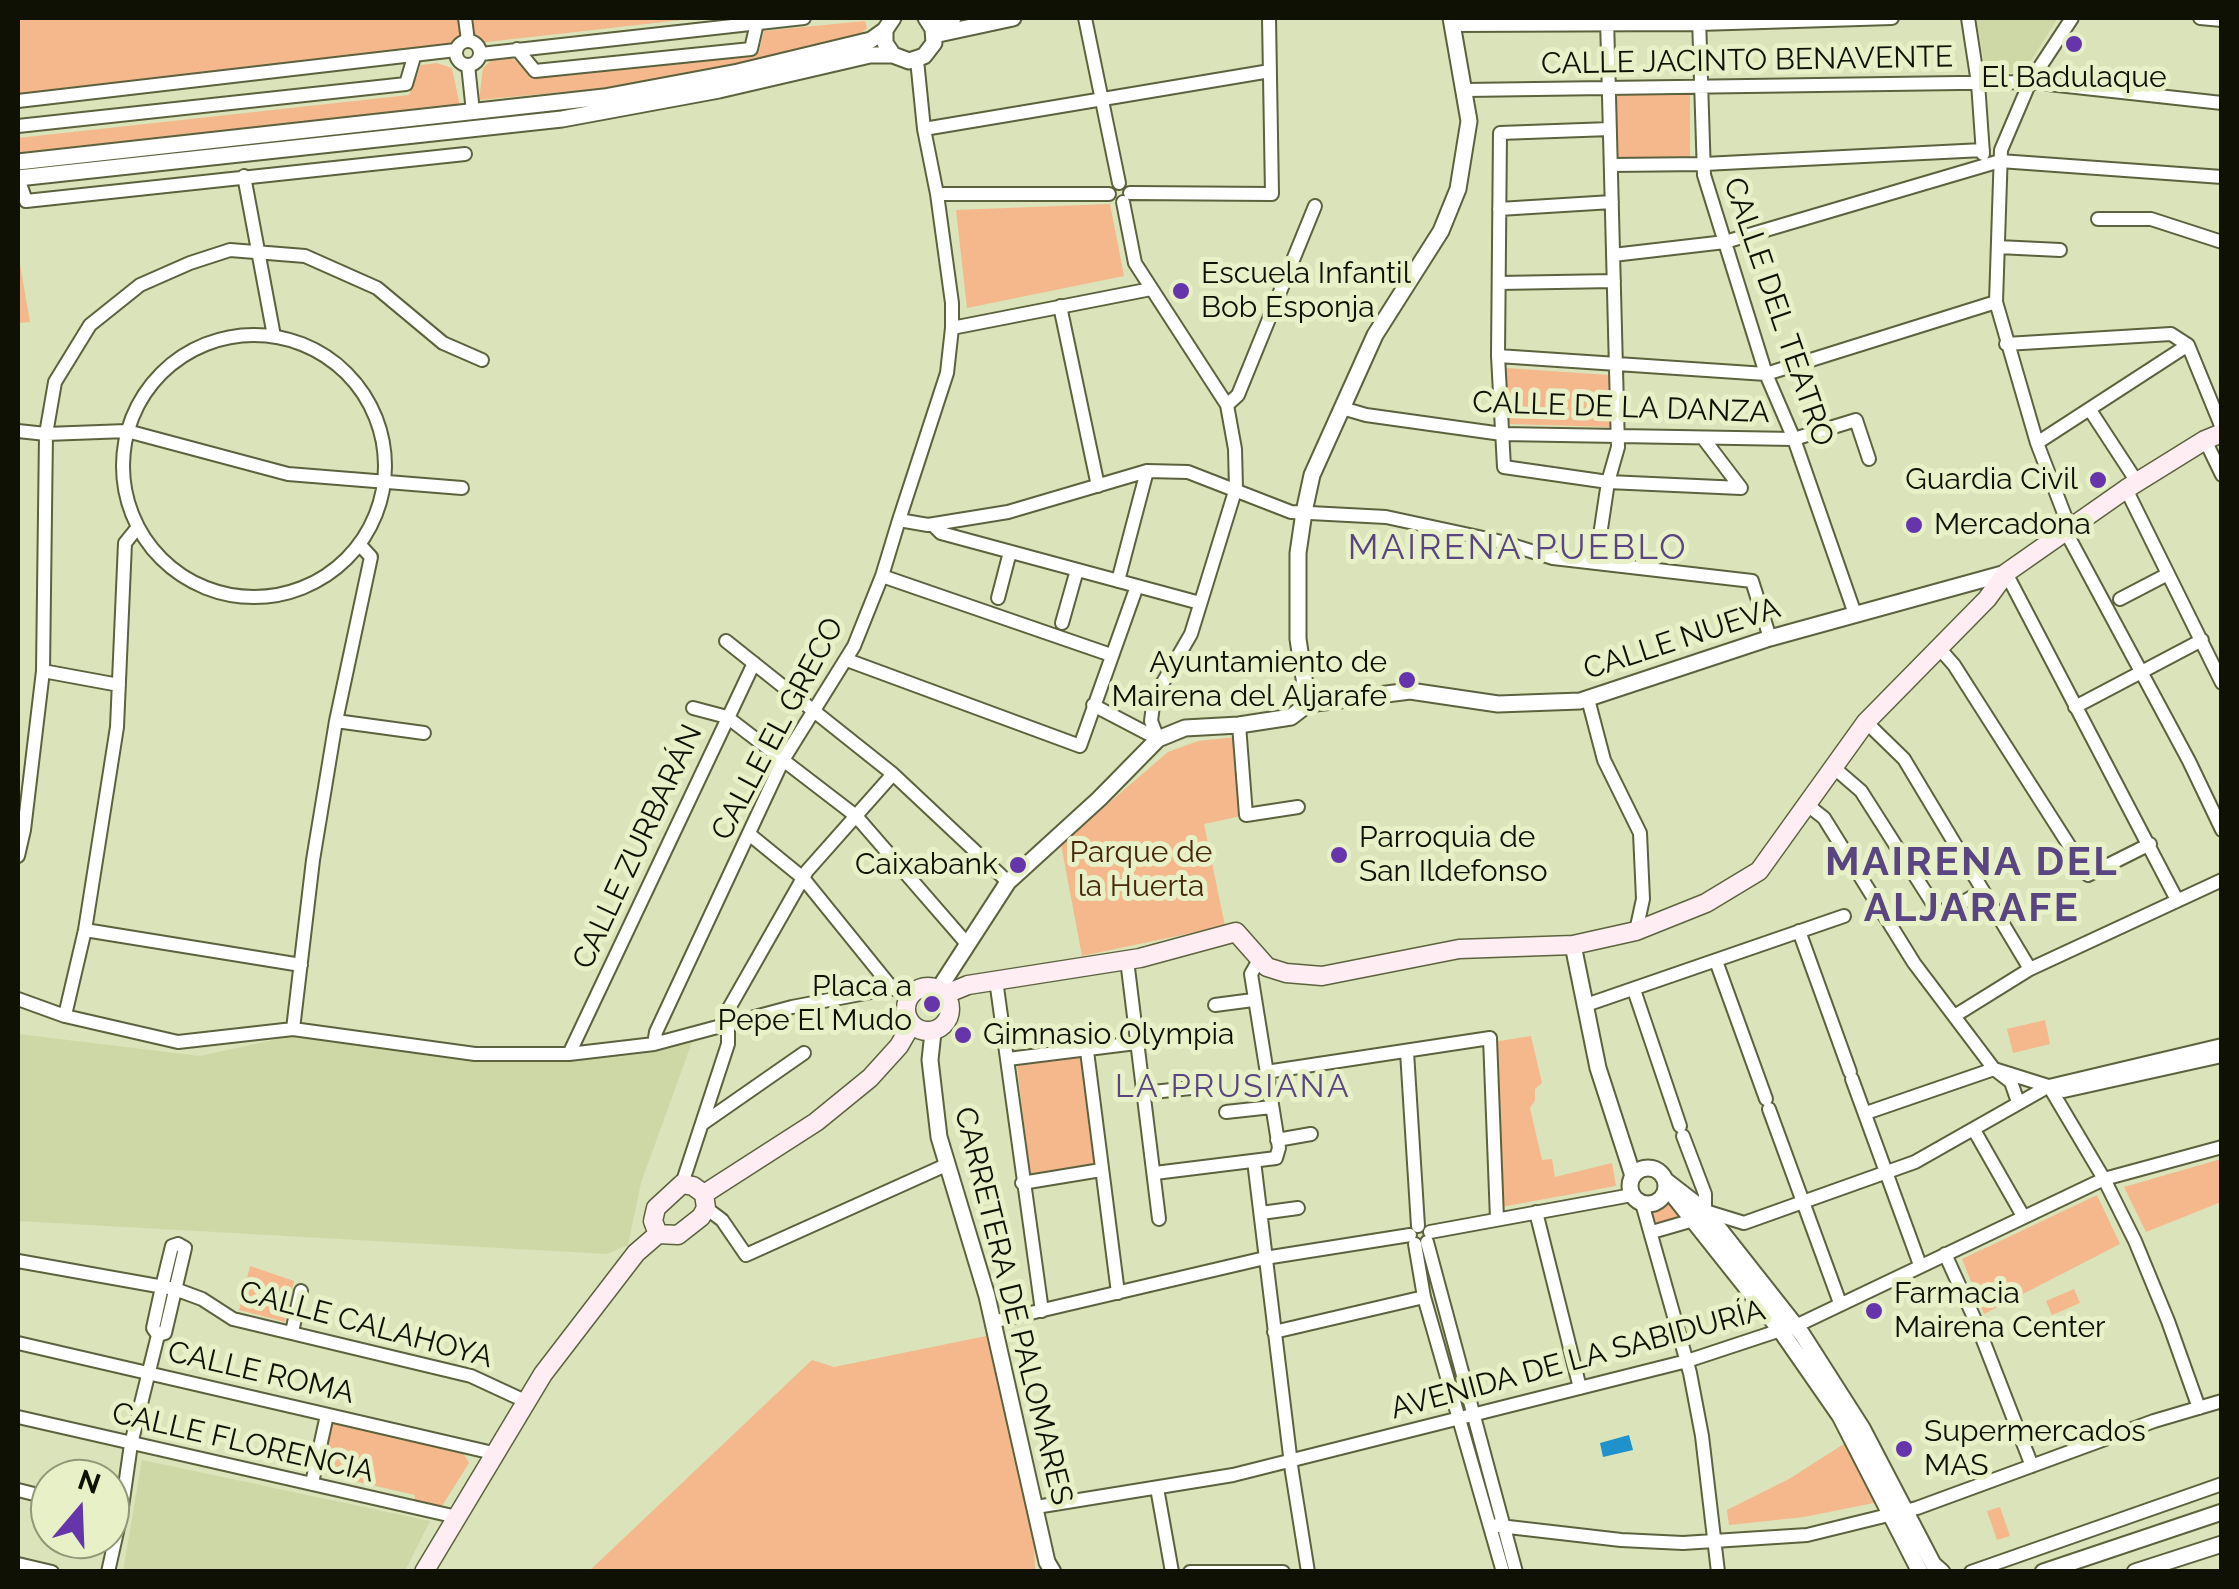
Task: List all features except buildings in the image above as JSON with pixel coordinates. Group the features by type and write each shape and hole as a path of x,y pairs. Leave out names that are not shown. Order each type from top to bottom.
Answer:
{"main road":[{"path":"921,1029 906,1006 911,995 925,987 942,992 1126,960 1236,932 1259,960 1286,973 1322,976 1459,949 1574,945 1636,931 1706,903 1759,871 1866,722 1939,648 1986,586 2216,434"},
{"path":"658,1234 652,1222 656,1208 816,1122 921,1029 946,1023 950,1006 942,992"},
{"path":"424,1572 525,1401 592,1307 636,1253 658,1234 678,1235 701,1217 695,1188"}],"street":[{"path":"465,18 457,58 468,65"},
{"path":"480,54 804,18"},
{"path":"930,25 953,18"},
{"path":"930,25 1013,18"},
{"path":"1085,18 1124,192 1135,263 1227,405 1235,449 1236,488 1191,634 1154,698 1151,722 1158,739"},
{"path":"938,194 1109,194 1115,202 1124,192 1272,194 1269,18"},
{"path":"1308,704 1298,639 1298,553 1304,512 1312,475 1374,335 1440,231 1458,189 1468,121 1451,22 1892,18"},
{"path":"1968,18 1978,82 1984,166"},
{"path":"2072,18 2030,82 2001,150 1996,302 2037,443 2068,530 2222,830"},
{"path":"2200,18 2222,20"},
{"path":"1596,562 1608,482 1618,447 1607,20"},
{"name":"CALLE DEL TEATRO","path":"1699,21 1704,164 1766,374 1794,439 1855,614"},
{"path":"517,49 535,71 712,53 751,48 757,23"},
{"path":"889,24 885,43 893,55 917,60 930,50 930,25"},
{"path":"18,162 604,97 738,72 871,40 889,24"},
{"path":"18,101 414,56 476,44 480,54 477,62 468,65"},
{"path":"465,154 26,202 18,178 562,118 720,90 870,55 893,55"},
{"path":"18,126 406,84 414,56"},
{"name":"CALLE EL GRECO","path":"654,1044 656,1032 783,760 846,660 882,576 947,373 952,328 938,194 924,130 917,60"},
{"path":"468,65 473,112"},
{"path":"924,130 1270,72"},
{"name":"CALLE JACINTO BENAVENTE","path":"1465,90 2030,82 2222,104"},
{"path":"1610,129 1500,134 1498,356 1504,467 1608,482 1741,488 1703,438"},
{"path":"1611,165 1983,150"},
{"path":"1613,254 1725,242 2000,161 2222,177"},
{"path":"244,176 274,336"},
{"path":"1499,209 1612,202"},
{"path":"1227,405 1238,395 1315,206"},
{"path":"2098,219 2151,218 2222,242"},
{"path":"1998,247 2060,250"},
{"path":"18,856 42,671 46,434 55,382 90,326 140,285 190,263 230,250 305,256 377,288 443,343 482,360"},
{"path":"1498,283 1614,281"},
{"path":"952,328 1151,290"},
{"path":"1498,356 1766,374 1996,302"},
{"path":"1060,306 1098,486"},
{"path":"2006,344 2171,334 2188,345 2216,434 2222,474"},
{"path":"238,336 274,336 308,346 338,365 362,392 379,424 386,458 385,480 377,515 360,545 328,575 288,593 244,597 201,586 164,562 138,527 126,496 122,464 127,431 147,390 172,364 203,345 238,336"},
{"path":"2037,443 2188,345"},
{"name":"CALLE DE LA DANZA","path":"1342,408 1366,415 1502,434 1794,439 1856,420 1868,459"},
{"path":"2090,410 2132,486 2168,574 2222,683"},
{"path":"18,431 127,431 288,474 462,488"},
{"path":"1118,580 1148,471"},
{"path":"899,520 934,524 1008,512 1148,471 1188,472 1292,512 1386,517 1502,542 1554,558 1752,581 1770,638"},
{"path":"934,524 941,533 1200,603"},
{"path":"66,1011 85,930 117,727 125,543 138,527"},
{"path":"293,1029 336,721 371,556 360,545"},
{"path":"998,598 1010,552"},
{"path":"1062,623 1077,570"},
{"path":"2006,573 2177,900"},
{"path":"2120,599 2168,574"},
{"path":"882,576 1111,655"},
{"path":"846,660 1080,746 1136,586"},
{"name":"CALLE NUEVA","path":"1158,739 1185,728 1239,726 1291,717 1308,704 1410,691 1498,704 1588,699 1770,638 1855,614 1986,586"},
{"path":"2075,707 2202,640"},
{"path":"726,641 893,774 1008,882"},
{"path":"1939,648 1954,665 2088,875 2150,844"},
{"name":"CALLE ZURBARÁN","path":"569,1054 754,663"},
{"path":"42,671 119,684"},
{"path":"1588,699 1604,760 1640,833 1643,899 1636,931"},
{"path":"1093,705 1158,739"},
{"path":"692,708 727,718 856,816 968,945"},
{"path":"336,721 424,733"},
{"path":"1866,722 1904,759 2030,968"},
{"path":"1239,726 1246,816 1298,807"},
{"path":"942,992 1008,882 1111,788 1158,739"},
{"path":"1832,766 1860,791 1940,915 1983,891"},
{"path":"893,774 802,878 728,1010 728,1044 702,1124 695,1188 746,1255 946,1166"},
{"path":"1805,803 1824,818 1914,963 1994,1068 2011,1082 2018,1102"},
{"path":"748,834 802,878 892,988 911,995"},
{"path":"1956,1015 2030,968 2222,880"},
{"path":"1586,1005 1844,916"},
{"path":"85,930 300,965"},
{"path":"1799,930 1920,1265"},
{"path":"1574,945 1598,1068 1637,1199 1652,1232 1687,1361 1702,1436 1718,1572"},
{"path":"1126,960 1159,1219"},
{"path":"1154,1174 1276,1158 1277,1140 1250,974 1259,960"},
{"path":"1716,960 1840,1303"},
{"path":"996,980 1042,1312"},
{"path":"18,999 65,1016 178,1042 293,1029 476,1054 569,1054 654,1044 792,1008 892,988"},
{"path":"1634,990 1705,1194 1706,1211 1788,1328 1898,1513 1942,1572"},
{"path":"1215,1004 1253,1000"},
{"name":"CARRETERA DE PALOMARES","path":"921,1029 930,1060 939,1138 992,1322 1049,1569"},
{"path":"1266,1072 1490,1038 1497,1219"},
{"path":"1008,1058 1136,1044"},
{"path":"1665,1185 1706,1211 1744,1223 1888,1174 2049,1086 2222,1046"},
{"path":"1087,1051 1118,1293"},
{"path":"1407,1052 1424,1296 1467,1417"},
{"path":"702,1124 804,1053"},
{"path":"1866,1113 1994,1068 2064,1091 2222,1056"},
{"path":"2049,1086 2104,1179 2168,1322 2199,1408"},
{"path":"1143,1093 1191,1088"},
{"path":"1226,1112 1272,1107"},
{"path":"1616,1126 1680,1200 1690,1220 1788,1328"},
{"path":"1974,1130 2023,1216"},
{"path":"1277,1140 1310,1134"},
{"name":"AVENIDA DE LA SABIDURÍA","path":"1036,1508 1291,1462 1687,1361 1788,1328 2104,1179 2222,1147"},
{"path":"1254,1161 1308,1572"},
{"path":"1633,1176 1651,1168"},
{"path":"1022,1184 1101,1170"},
{"path":"992,1322 1265,1258 1420,1236 1536,1212 1637,1199 1654,1203 1665,1185"},
{"path":"1261,1214 1298,1208"},
{"path":"1536,1212 1580,1388"},
{"path":"1652,1232 1690,1220"},
{"path":"1420,1236 1497,1526 1516,1572"},
{"path":"1944,1254 1976,1322 2032,1466"},
{"name":"CALLE CALAHOYA","path":"18,1261 168,1288 202,1298 233,1319 471,1376 525,1401"},
{"path":"128,1459 158,1335 165,1333 168,1288"},
{"path":"292,1332 301,1291"},
{"path":"1274,1332 1424,1296"},
{"name":"CALLE ROMA","path":"18,1343 493,1453"},
{"path":"1497,1526 1620,1540 1716,1542 1807,1534 1898,1513 2154,1421 2222,1402"},
{"path":"312,1483 326,1415"},
{"name":"CALLE FLORENCIA","path":"18,1417 457,1516"},
{"path":"1971,1572 2222,1484"},
{"path":"1157,1488 1172,1572"},
{"path":"2043,1572 2222,1512"},
{"path":"1898,1513 1920,1572"},
{"path":"1497,1526 1503,1572"},
{"path":"2135,1572 2222,1544"},
{"path":"18,1564 52,1572"},
{"path":"1190,1572 1283,1572"}],"shaded area":[{"path":"1976,18 2058,18 2023,73 1986,72"},
{"path":"18,1034 200,1056 300,1034 362,1039 457,1060 602,1058 692,1042 641,1183 628,1245 607,1254 18,1221"},
{"path":"142,1460 430,1521 405,1571 123,1571 125,1559 130,1559 130,1530"}],"green space":[{"path":"18,18 699,18 18,95"},
{"path":"865,21 867,28 858,36 747,63 617,87 479,100 483,68 493,59 508,57 519,62 530,78 759,52 764,31"},
{"path":"437,63 452,68 460,106 18,155 18,138 409,95 421,65"},
{"path":"1690,92 1690,161 1617,158 1615,95"},
{"path":"1110,204 1124,276 967,308 956,210"},
{"path":"18,253 30,322 18,323"},
{"path":"1506,368 1609,375 1610,427 1509,424"},
{"name":"Parque de la Huerta","path":"1236,737 1241,816 1204,824 1225,926 1082,956 1061,844 1168,752 1198,741"},
{"path":"2045,1020 2050,1044 2013,1053 2007,1029"},
{"path":"1531,1036 1542,1083 1535,1089 1530,1108 1542,1160 1552,1159 1555,1177 1612,1163 1616,1186 1501,1207 1493,1042"},
{"path":"1082,1057 1095,1165 1030,1174 1017,1065"},
{"path":"2221,1159 2221,1202 2146,1232 2124,1187"},
{"path":"2097,1195 2120,1244 1984,1314 1962,1259"},
{"path":"1670,1198 1680,1212 1665,1225 1656,1222 1650,1208 1664,1205"},
{"path":"250,1266 294,1281 285,1322 239,1310"},
{"path":"2074,1289 2080,1303 2052,1315 2046,1301"},
{"path":"996,1334 1033,1496 1035,1571 588,1572 812,1360 834,1367"},
{"path":"331,1423 462,1451 469,1463 440,1509 414,1503 415,1495 319,1473"},
{"path":"1847,1442 1876,1499 1874,1503 1804,1517 1729,1525 1727,1510 1789,1479"},
{"path":"2000,1507 2010,1536 1997,1540 1987,1511"}],"water":[{"path":"1629,1435 1633,1450 1603,1457 1600,1443"}],"place":[{"name":"El Badulaque","path":"2074,44"},
{"name":"Escuela Infantil Bob Esponja","path":"1181,291"},
{"name":"Guardia Civil","path":"2098,480"},
{"name":"Mercadona","path":"1914,525"},
{"name":"Ayuntamiento de Mairena del Aljarafe","path":"1407,680"},
{"name":"Parroquia de San Ildefonso","path":"1339,855"},
{"name":"Caixabank","path":"1018,865"},
{"name":"Placa a Pepe El Mudo","path":"932,1004"},
{"name":"Gimnasio Olympia","path":"963,1035"},
{"name":"Farmacia Mairena Center","path":"1874,1311"},
{"name":"Supermercados MAS","path":"1904,1449"}],"district":[{"name":"MAIRENA PUEBLO","path":"1518,548"},
{"name":"MAIRENA DEL ALJARAFE","path":"1972,886"},
{"name":"LA PRUSIANA","path":"1233,1087"}]}
